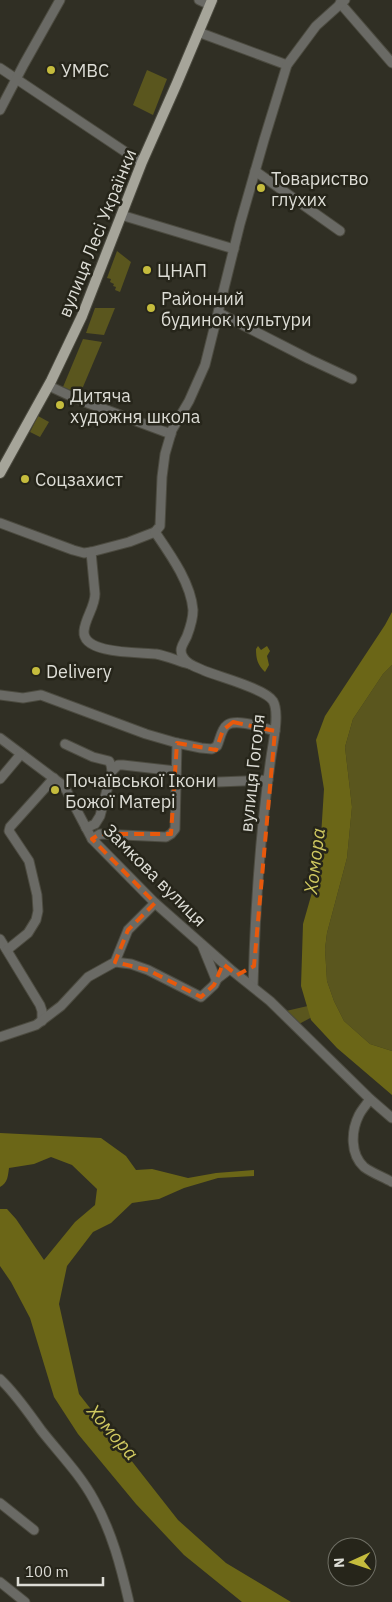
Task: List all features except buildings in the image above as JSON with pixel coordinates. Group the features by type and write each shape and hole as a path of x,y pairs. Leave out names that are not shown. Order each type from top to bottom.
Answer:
{"main road":[{"name":"вулиця Лесі Українки","path":"0,473 50,384 82,316 142,162 211,2"}],"street":[{"path":"0,110 15,79 60,0"},
{"path":"199,0 211,2"},
{"path":"0,523 84,553 129,542 155,532 160,526 165,454 172,432 205,365 255,171 287,65 316,26 343,2 392,63"},
{"path":"198,32 287,65"},
{"path":"0,68 142,162"},
{"path":"255,171 340,230"},
{"path":"121,215 234,248"},
{"path":"219,313 308,359 352,379"},
{"path":"50,384 77,399 172,432"},
{"path":"155,532 176,564 188,589 191,601 192,620 187,636 177,654 170,658"},
{"name":"вулиця Гоголя","path":"91,552 95,600 84,632 89,642 115,652 139,652 158,655 189,664 226,679 261,690 274,704 276,712 275,731 268,780 254,937 253,987"},
{"path":"181,648 183,658 189,664"},
{"path":"0,695 23,698 41,695 146,734 201,748 212,749 217,746 223,730 233,722 275,731"},
{"name":"Замкова вулиця","path":"0,738 64,786 96,836 155,903 270,1001 370,1099 392,1118"},
{"path":"96,836 166,836 171,834 175,829 177,743"},
{"path":"65,744 93,757 176,776 218,782 268,780"},
{"path":"0,779 21,754"},
{"path":"91,826 100,816 112,771 109,761"},
{"path":"112,771 118,765 123,764"},
{"path":"7,950 28,933 36,920 38,911 37,895 29,861 9,831 10,827 54,778"},
{"path":"115,962 128,930 155,903"},
{"path":"0,941 41,1008 42,1021"},
{"path":"201,943 217,979"},
{"path":"0,1037 36,1025 51,1014 88,977 115,962 131,964 148,970 201,997 208,992 217,979 234,972 250,971 254,966"},
{"path":"41,1008 51,1014"},
{"path":"370,1099 359,1115 354,1130 354,1150 358,1159 365,1167 392,1182"},
{"path":"0,1379 12,1390 94,1500 108,1528 121,1566 129,1602"},
{"path":"0,1503 34,1530"},
{"path":"0,1582 25,1602"}],"highlighted area":[{"path":"233,722 275,731 254,966 237,975 223,964 214,985 201,997 148,970 115,962 128,930 155,903 92,839 100,834 171,834 177,743 216,750 223,730"}],"shaded area":[{"path":"147,70 167,79 153,115 133,105"},
{"path":"117,251 131,262 120,292 115,290 116,287 110,282 111,279 107,278"},
{"path":"95,308 115,308 104,335 86,333"},
{"path":"83,339 102,342 80,394 63,387"},
{"path":"38,416 49,422 40,437 30,432"},
{"path":"392,612 392,665 383,674 353,719 345,747 352,807 347,858 327,933 325,949 327,981 344,1021 370,1044 392,1051 392,1095 337,1048 311,1020 301,986 303,924 319,868 324,789 316,740 325,716"},
{"path":"258,646 261,650 267,646 270,651 267,656 269,665 265,672 257,659 256,649"},
{"path":"392,665 392,1051 370,1044 344,1021 327,981 325,949 327,933 347,858 352,807 345,747 353,719 383,674"},
{"path":"312,1005 314,1016 299,1024 286,1011"},
{"path":"0,1133 101,1138 126,1156 136,1170 152,1169 188,1178 216,1173 254,1170 254,1176 218,1178 184,1188 159,1199 132,1203 111,1223 93,1232 67,1266 59,1304 79,1394 178,1520 226,1563 291,1602 242,1602 184,1555 136,1504 78,1434 54,1397 30,1318 11,1282 0,1266 0,1209 7,1209 16,1219 44,1260 75,1222 95,1205 97,1189 72,1165 51,1157 34,1164 9,1168 6,1181 0,1187"}],"place":[{"name":"УМВС","path":"51,70"},
{"name":"Товариство глухих","path":"261,188"},
{"name":"ЦНАП","path":"147,270"},
{"name":"Районний будинок культури","path":"151,308"},
{"name":"Дитяча художня школа","path":"60,405"},
{"name":"Соцзахист","path":"25,479"},
{"name":"Delivery","path":"36,671"},
{"name":"Почаївської Ікони Божої Матері","path":"55,790"}],"water label":[{"name":"Хомора","path":"314,861"},
{"name":"Хомора","path":"113,1432"}]}
